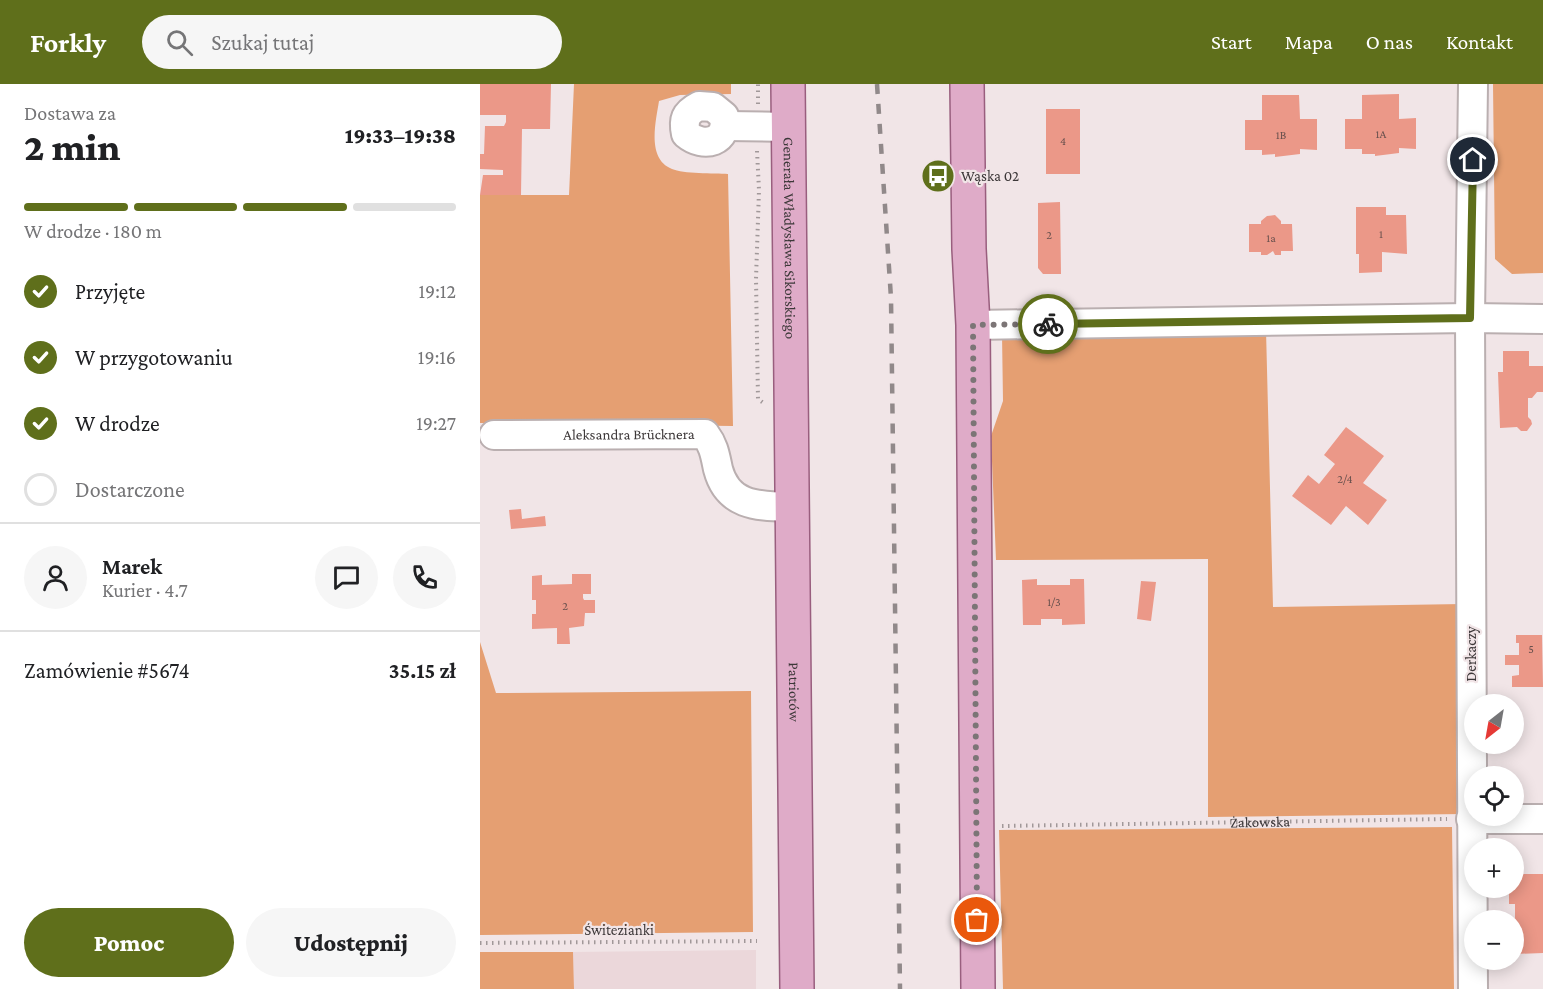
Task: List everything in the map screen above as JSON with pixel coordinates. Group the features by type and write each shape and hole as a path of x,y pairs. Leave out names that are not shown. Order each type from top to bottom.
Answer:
{"main road":[{"name":"Generała Władysława Sikorskiego","path":"788,84 773,127 791,404"},
{"path":"967,84 969,249 973,325 978,989"},
{"name":"Patriotów","path":"791,404 797,989"}],"street":[{"name":"Derkaczy","path":"1471,766 1470,318 1473,84"},
{"path":"726,126 773,127"},
{"path":"973,325 1543,319"},
{"name":"Aleksandra Brücknera","path":"494,435 705,434 713,444 718,470 729,493 756,505 791,507"},
{"path":"1524,819 1543,819"},
{"name":"Derkaczy","path":"1471,826 1473,989"}],"path":[{"path":"758,84 773,127 759,190 756,279 758,399 776,412 791,404"},
{"name":"Żakowska","path":"977,827 1464,819"},
{"name":"Świtezianki","path":"480,943 757,941"}],"shaded area":[{"path":"574,84 731,84 731,94 680,95 659,101 655,139 659,157 672,169 691,173 728,174 733,426 480,423 480,195 569,195"},
{"path":"1493,84 1543,84 1543,273 1512,274 1495,259"},
{"path":"1266,330 1273,607 1463,604 1464,814 1208,817 1208,559 996,560 991,436 1003,401 1002,334"},
{"path":"480,642 496,693 751,691 753,932 480,935"},
{"path":"1452,827 1454,989 1003,989 999,830"},
{"path":"756,950 756,989 574,989 573,952"},
{"path":"480,952 573,952 574,989 480,989"}],"building":[{"path":"480,84 551,84 550,129 522,129 521,195 480,195 483,175 503,175 503,170 480,169 480,154 484,154 485,126 504,126 506,115 480,115"},
{"path":"1399,94 1399,119 1416,118 1416,149 1399,148 1399,153 1375,156 1375,154 1362,154 1362,149 1345,149 1345,119 1362,119 1362,95"},
{"path":"1262,95 1299,95 1300,119 1317,119 1317,150 1300,149 1300,154 1275,157 1275,154 1262,155 1262,150 1245,150 1245,120 1262,120"},
{"path":"1046,109 1080,109 1080,174 1046,174"},
{"path":"1060,202 1061,274 1043,274 1038,268 1038,203"},
{"path":"1356,207 1386,207 1386,215 1406,215 1407,254 1382,252 1382,272 1359,273 1359,254 1356,254"},
{"path":"1275,215 1281,224 1292,224 1293,251 1281,251 1281,255 1275,255 1273,251 1267,255 1261,255 1261,252 1249,252 1249,224 1261,224 1267,216"},
{"path":"1503,351 1529,351 1529,366 1543,366 1543,392 1537,392 1532,398 1528,398 1528,417 1532,424 1527,431 1521,431 1517,427 1500,428 1498,372 1503,372"},
{"path":"1346,427 1384,456 1363,483 1387,500 1368,525 1346,506 1331,525 1292,496 1308,475 1319,484 1335,464 1324,455"},
{"path":"521,509 522,519 545,516 546,526 511,529 509,510"},
{"path":"572,574 591,574 591,594 583,594 583,598 584,600 595,600 595,613 585,613 584,626 569,628 570,644 557,644 557,628 532,629 532,614 536,614 536,600 532,600 532,576 542,575 542,585 572,584"},
{"path":"1037,579 1037,585 1070,585 1070,579 1084,579 1085,624 1062,625 1062,619 1041,619 1041,625 1023,625 1022,580"},
{"path":"1141,581 1156,582 1151,621 1137,619"},
{"path":"1516,635 1542,635 1543,687 1512,687 1512,676 1519,675 1519,665 1505,665 1505,655 1519,655"},
{"path":"1524,874 1543,874 1543,953 1524,954 1524,910 1515,910 1515,904 1509,904 1509,898 1524,898"}],"railway":[{"path":"877,84 891,298 900,989"}],"way so far":[{"path":"977,920 973,325 1048,324"}],"place":[{"name":"Wąska 02","path":"938,176"}],"route":[{"path":"1048,324 1470,318 1473,160"}]}
